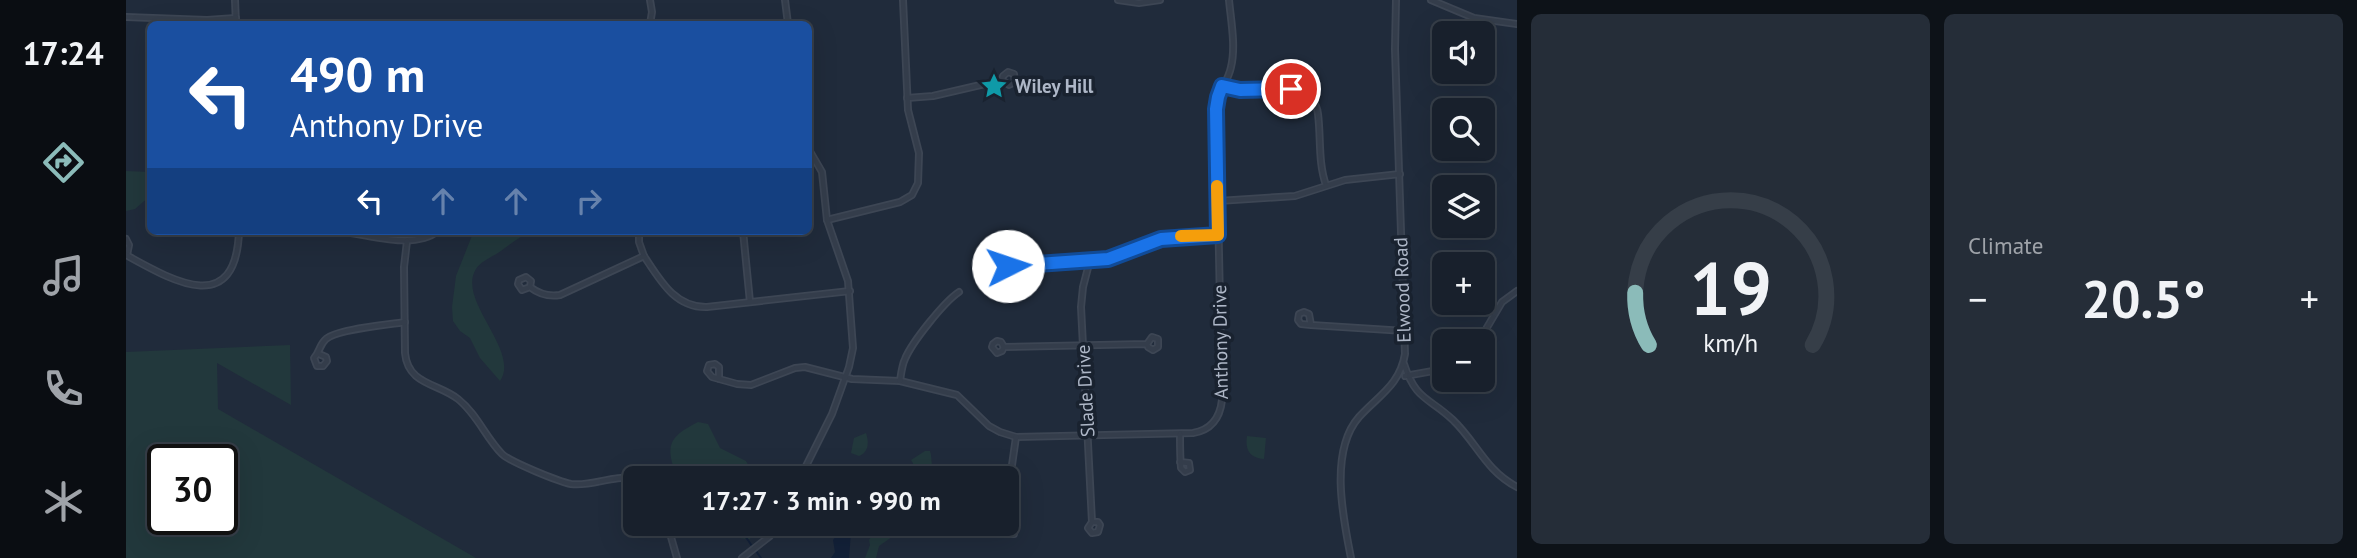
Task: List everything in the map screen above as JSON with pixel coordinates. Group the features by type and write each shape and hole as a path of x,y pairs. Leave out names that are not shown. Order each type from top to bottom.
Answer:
{"street":[{"path":"126,17 154,21 236,21 235,0"},
{"path":"650,0 650,21"},
{"path":"785,0 788,21"},
{"path":"827,220 900,202 914,192 919,180 919,156 907,98 903,0"},
{"path":"1118,0 1139,3 1160,0"},
{"name":"Anthony Drive","path":"719,379 751,386 802,367 815,368 845,378 900,381 957,395 989,426 1016,437 1180,433 1206,429 1216,420 1221,407 1216,109 1232,62 1229,0"},
{"name":"Elwood Road","path":"1351,558 1340,487 1346,443 1360,417 1383,397 1398,377 1403,362 1405,331 1395,50 1396,0"},
{"path":"1431,0 1474,18 1517,24"},
{"path":"907,98 937,95 1002,80"},
{"path":"1222,86 1240,90 1296,89 1308,95 1318,110 1326,185"},
{"path":"806,466 831,416 853,348 850,291 845,268 827,220 824,179 812,154"},
{"path":"1218,201 1295,196 1351,179 1400,174"},
{"path":"126,239 129,245 126,255 180,282 192,286 206,286 232,269 238,252 239,235"},
{"path":"367,235 407,241 424,240 432,235"},
{"path":"639,235 644,256 673,295 684,303 700,307 850,291"},
{"path":"743,235 750,302"},
{"path":"1008,266 1115,258 1168,237 1218,235"},
{"path":"407,241 404,261 405,356 411,372 424,383 460,401 506,457 569,483 623,477"},
{"path":"530,288 543,294 560,295 644,256"},
{"name":"Slade Drive","path":"1090,260 1081,300 1092,522"},
{"path":"1486,329 1502,302 1517,291"},
{"path":"900,381 903,363 909,352 948,300 959,292"},
{"path":"319,354 324,340 336,333 405,322"},
{"path":"1311,325 1405,331"},
{"path":"1004,347 1147,344"},
{"path":"1403,362 1419,394 1454,421 1491,469 1517,486"},
{"path":"1398,377 1432,371"},
{"path":"1180,433 1180,462"},
{"path":"1012,466 1016,437"},
{"path":"671,536 677,558"},
{"path":"742,558 770,536"}],"green space":[{"path":"126,171 147,172 147,199 135,209 126,211"},
{"path":"472,235 526,235 480,265 472,281 480,310 502,355 504,369 500,381 480,358 470,338 460,331 453,321 456,276"},
{"path":"290,345 291,405 217,363 218,409 476,558 126,558 126,352"},
{"path":"698,422 708,424 720,448 746,461 749,466 674,466 670,450 680,433"},
{"path":"866,433 868,443 865,452 859,456 851,453 854,438"},
{"path":"1247,436 1266,438 1264,459 1249,452"},
{"path":"925,451 930,451 932,466 914,466 911,460"},
{"path":"735,536 751,536 750,539"},
{"path":"872,536 893,536 879,546 876,558 865,558"}],"water":[{"path":"836,536 851,536 849,558 831,558 835,552 833,540"}],"waterway":[{"path":"745,536 752,546"},
{"path":"756,551 761,558"}],"slow traffic":[{"path":"1181,236 1218,235 1217,186"}],"place":[{"name":"Wiley Hill","path":"994,86"}],"route":[{"path":"1008,266 1108,259 1161,239 1218,235 1216,109 1222,86 1240,90 1291,89"}]}
